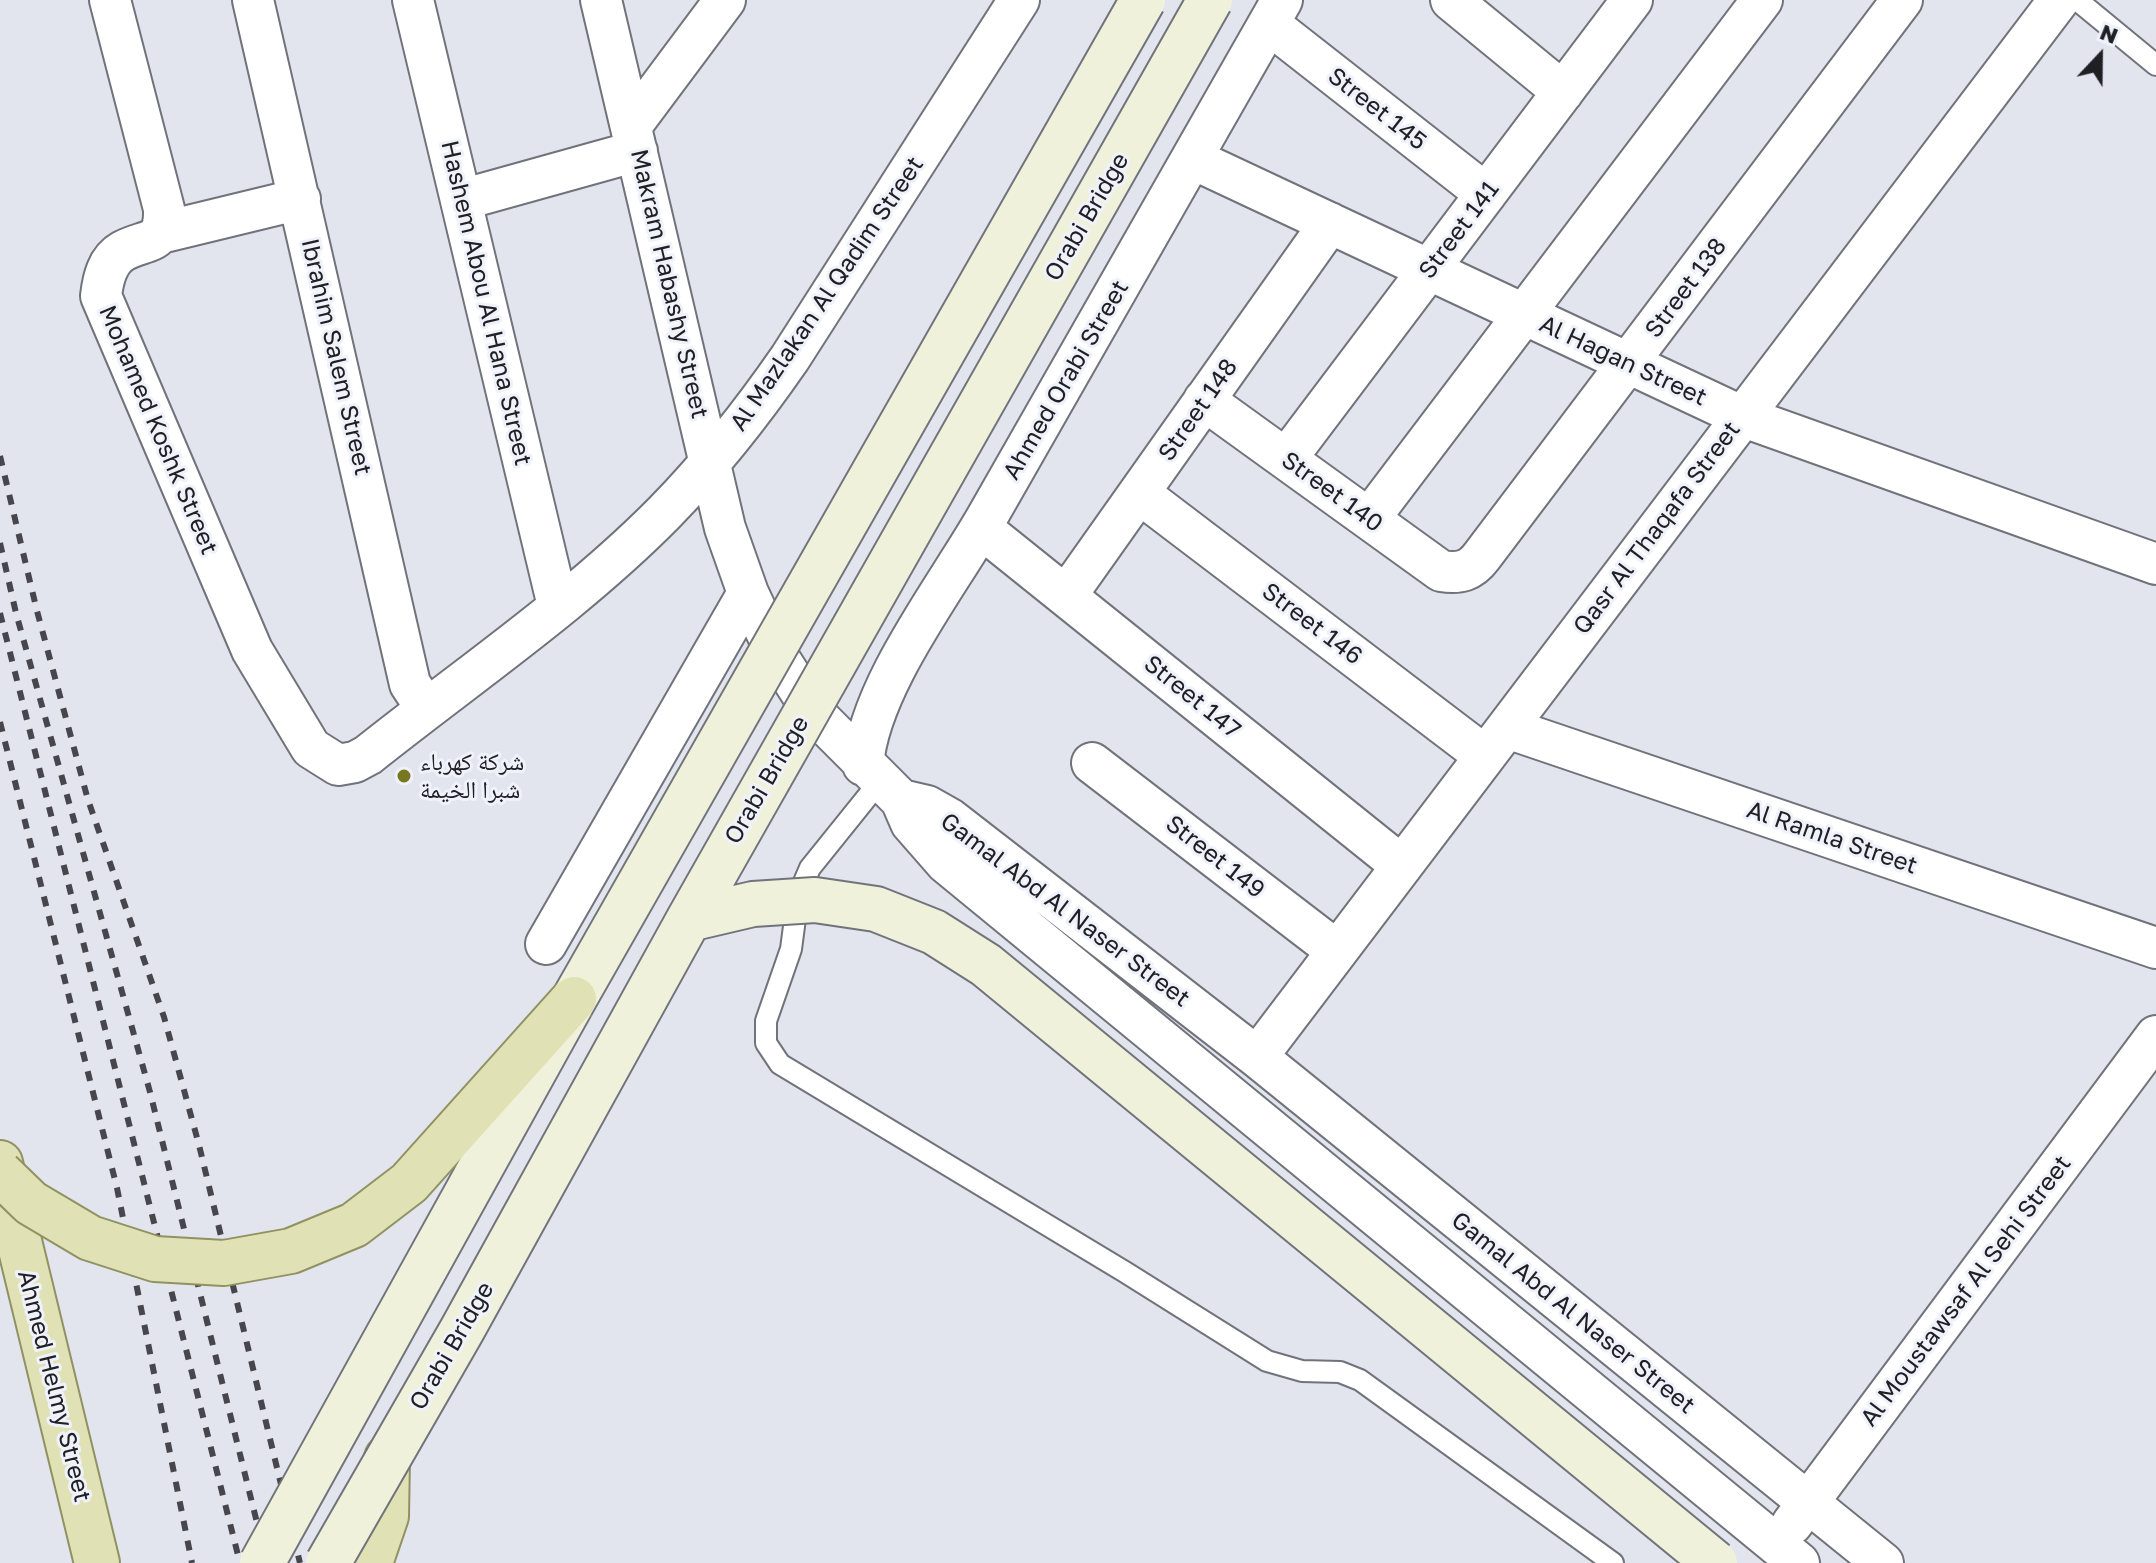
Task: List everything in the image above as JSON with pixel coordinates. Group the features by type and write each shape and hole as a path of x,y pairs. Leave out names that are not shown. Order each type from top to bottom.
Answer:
{"main road":[{"path":"262,1563 574,999 1143,0"},
{"name":"Orabi Bridge","path":"328,1563 1210,0"},
{"path":"689,919 753,904 815,900 876,909 934,932 986,965 1715,1563"},
{"path":"0,1173 31,1203 90,1238 155,1259 224,1263 291,1251 354,1225 409,1183 574,999"},
{"name":"Ahmed Helmy Street","path":"0,1163 97,1563"},
{"path":"370,1563 386,1516 387,1458"}],"street":[{"path":"110,0 164,209 165,223 160,233"},
{"name":"Ibrahim Salem Street","path":"253,0 410,684 418,696 430,705"},
{"name":"Hashem Abou Al Hana Street","path":"413,0 558,606"},
{"name":"Makram Habashy Street","path":"601,0 712,462 725,528 748,593 777,655 814,713 881,782"},
{"path":"461,200 634,138 725,0"},
{"name":"Al Mazlakan Al Qadim Street","path":"338,765 355,762 368,755 558,606 613,561 712,462 790,358 1019,0"},
{"path":"1451,0 1563,92"},
{"name":"Street 141","path":"1286,459 1632,0"},
{"path":"1369,519 1762,0"},
{"name":"Street 138","path":"1465,572 1475,565 1902,0"},
{"name":"Qasr Al Thaqafa Street","path":"1257,1057 2059,0"},
{"name":"Ahmed Orabi Street","path":"881,782 865,739 888,684 981,528 1275,12"},
{"name":"Street 145","path":"1275,12 1486,194"},
{"name":"Al Hagan Street","path":"1193,159 1741,416 2156,564"},
{"name":"Mohamed Koshk Street","path":"300,199 160,233 151,242 121,251 103,277 101,296 252,650 311,748 338,765"},
{"name":"Street 148","path":"1066,596 1330,223"},
{"name":"Street 140","path":"1204,400 1441,571 1465,572"},
{"name":"Street 146","path":"1139,493 1496,742"},
{"name":"Street 147","path":"981,528 1402,866"},
{"path":"546,944 748,593"},
{"name":"Al Ramla Street","path":"1496,742 2156,948"},
{"name":"Street 149","path":"1092,763 1337,951"},
{"name":"Gamal Abd Al Naser Street","path":"881,782 950,819 1257,1057 1883,1563"},
{"name":"Gamal Abd Al Naser Street","path":"881,782 946,863 1788,1554"},
{"name":"Al Moustawsaf Al Sehi Street","path":"1788,1554 1808,1503 2156,1036"}],"lane":[{"path":"2077,0 2156,65"},
{"path":"881,782 810,868 798,896 791,949 766,1021 766,1043 780,1064 976,1185 1113,1264 1267,1361 1302,1371 1340,1372 1360,1380 1613,1563"}],"railway":[{"path":"0,456 37,611 88,800 164,1017 199,1145 300,1563"},
{"path":"0,543 16,613 150,1092 267,1563"},
{"path":"0,613 240,1563"},
{"path":"0,722 117,1188 192,1563"}],"place":[{"name":"شركة كهرباء شبرا الخيمة","path":"404,776"}]}
